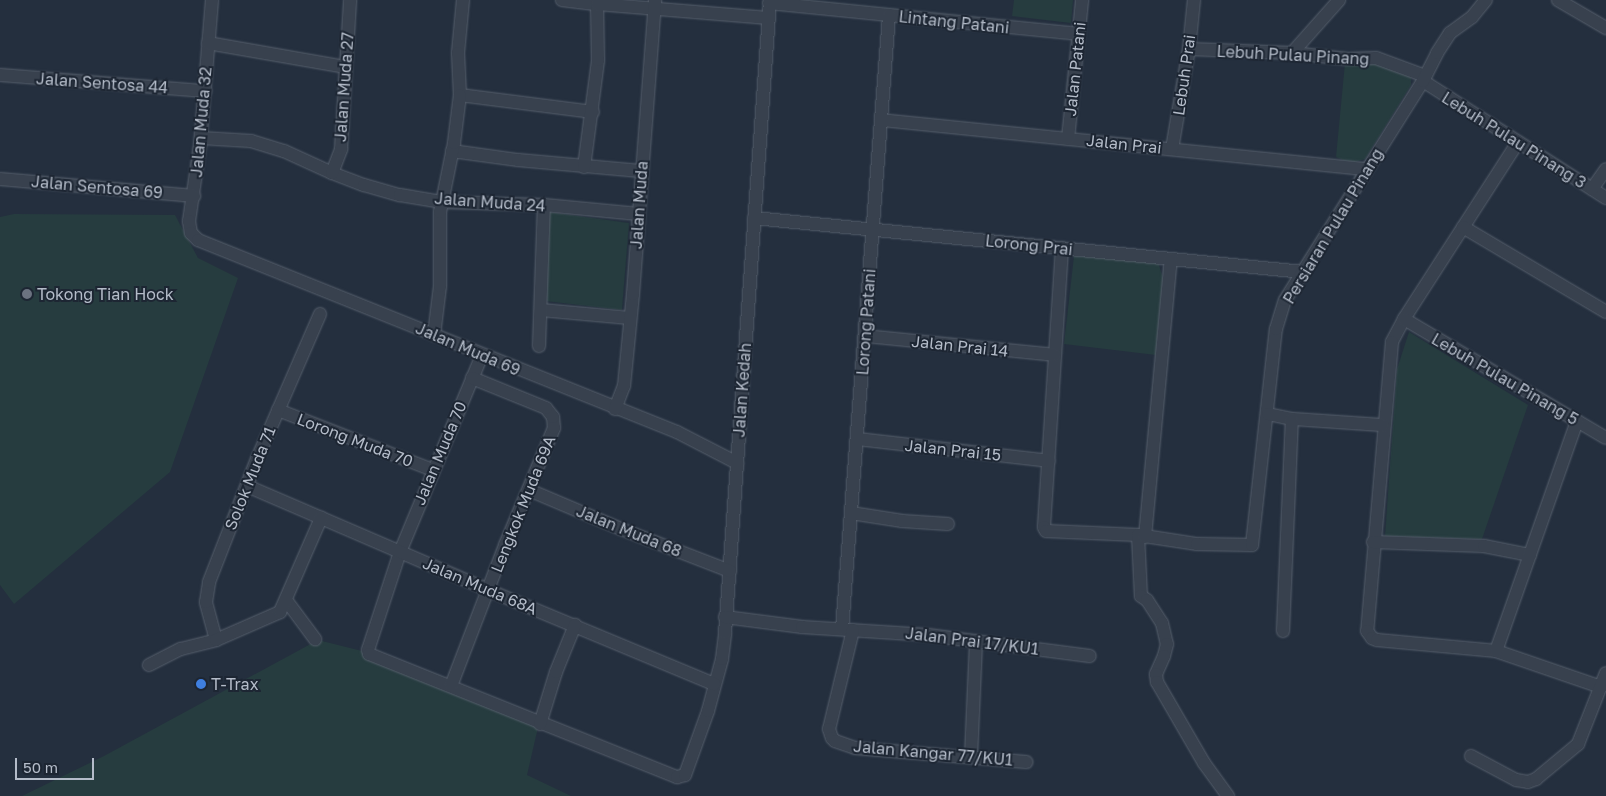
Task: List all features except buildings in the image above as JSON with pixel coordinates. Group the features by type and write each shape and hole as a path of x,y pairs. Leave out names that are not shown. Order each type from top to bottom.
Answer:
{"street":[{"name":"Jalan Muda 32","path":"198,240 191,233 189,227 201,138 212,0"},
{"name":"Jalan Muda 27","path":"332,173 341,149 350,0"},
{"path":"434,336 440,286 440,212 452,151 460,95 458,53 463,0"},
{"path":"562,0 597,4 655,4 714,16 768,18"},
{"name":"Jalan Patani","path":"1068,139 1082,0"},
{"name":"Lebuh Prai","path":"1172,149 1189,49 1194,0"},
{"path":"1292,53 1339,0"},
{"name":"Persiaran Pulau Pinang","path":"1141,536 1197,544 1252,545 1276,329 1285,300 1424,78 1450,33 1472,17 1486,0"},
{"path":"1558,0 1606,28"},
{"name":"Lintang Patani","path":"770,1 1078,34"},
{"name":"Jalan Kedah","path":"540,724 677,777 685,774 703,730 722,659 730,571 770,1"},
{"path":"584,166 593,112 598,60 597,4"},
{"name":"Jalan Muda","path":"616,409 624,386 655,4"},
{"name":"Lorong Patani","path":"848,630 851,513 889,15"},
{"path":"208,44 346,67"},
{"name":"Lebuh Pulau Pinang","path":"1189,49 1292,53 1348,59 1376,58 1424,78"},
{"name":"Jalan Sentosa 44","path":"0,75 205,91"},
{"name":"Lebuh Pulau Pinang 3","path":"1424,78 1518,142 1606,198"},
{"path":"460,95 593,112"},
{"name":"Jalan Prai","path":"881,120 1366,169"},
{"name":"Jalan Muda 24","path":"201,138 251,142 284,150 332,173 400,195 442,202 544,205 639,214"},
{"path":"1518,142 1404,319 1392,342 1383,425 1367,631 1372,638 1377,640 1496,650 1601,687"},
{"path":"452,151 641,171"},
{"path":"1592,189 1606,169"},
{"name":"Jalan Sentosa 69","path":"0,179 194,196"},
{"path":"539,346 544,205"},
{"name":"Lorong Prai","path":"754,218 1304,272"},
{"path":"1463,227 1606,312"},
{"name":"Jalan Muda 69","path":"198,240 677,432 737,463"},
{"path":"1062,248 1044,527 1046,531 1141,536"},
{"path":"1171,259 1141,536 1141,596 1147,600 1162,623 1167,644 1156,674 1157,682 1204,764 1228,796"},
{"path":"541,310 630,318"},
{"name":"Solok Muda 71","path":"216,640 206,602 206,591 278,410 319,317"},
{"name":"Lebuh Pulau Pinang 5","path":"1404,319 1606,438"},
{"name":"Jalan Prai 14","path":"865,336 1055,355"},
{"name":"Jalan Muda 70","path":"451,686 372,656 368,650 400,552 482,355"},
{"name":"Lengkok Muda 69A","path":"451,686 554,428 553,417 546,408 472,378"},
{"name":"Lorong Muda 70","path":"278,410 433,470"},
{"path":"1268,414 1292,419 1383,425"},
{"path":"1283,631 1292,419"},
{"path":"1496,650 1577,421"},
{"name":"Jalan Prai 15","path":"857,439 1049,461"},
{"name":"Jalan Muda 68A","path":"247,486 488,590 714,684"},
{"name":"Jalan Muda 68","path":"529,490 621,529 730,571"},
{"path":"851,513 902,521 948,524"},
{"path":"150,665 181,649 216,640 280,612 321,518"},
{"path":"1373,542 1484,546 1530,554"},
{"path":"286,600 314,639"},
{"name":"Jalan Prai 17/KU1","path":"725,616 802,627 894,632 1090,656"},
{"path":"451,686 540,724 556,672 575,625"},
{"name":"Jalan Kangar 77/KU1","path":"848,630 830,729 832,738 855,748 1026,762"},
{"path":"971,757 976,641"},
{"path":"1471,756 1516,780 1528,782 1543,773 1578,744 1606,673"}],"green space":[{"path":"1014,0 1073,0 1071,23 1012,16"},
{"path":"1345,63 1371,63 1406,72 1411,78 1411,85 1365,159 1355,162 1345,161 1336,157"},
{"path":"549,212 629,223 622,310 546,301"},
{"path":"14,214 175,215 198,258 238,278 170,472 14,604 0,585 0,217"},
{"path":"1074,256 1158,262 1163,278 1156,355 1064,344"},
{"path":"1409,332 1528,405 1482,539 1385,536 1397,369"},
{"path":"318,640 362,651 539,723 527,775 571,796 22,796 104,756"}],"place":[{"name":"Tokong Tian Hock","path":"27,294"},
{"name":"T-Trax","path":"201,684"}]}
